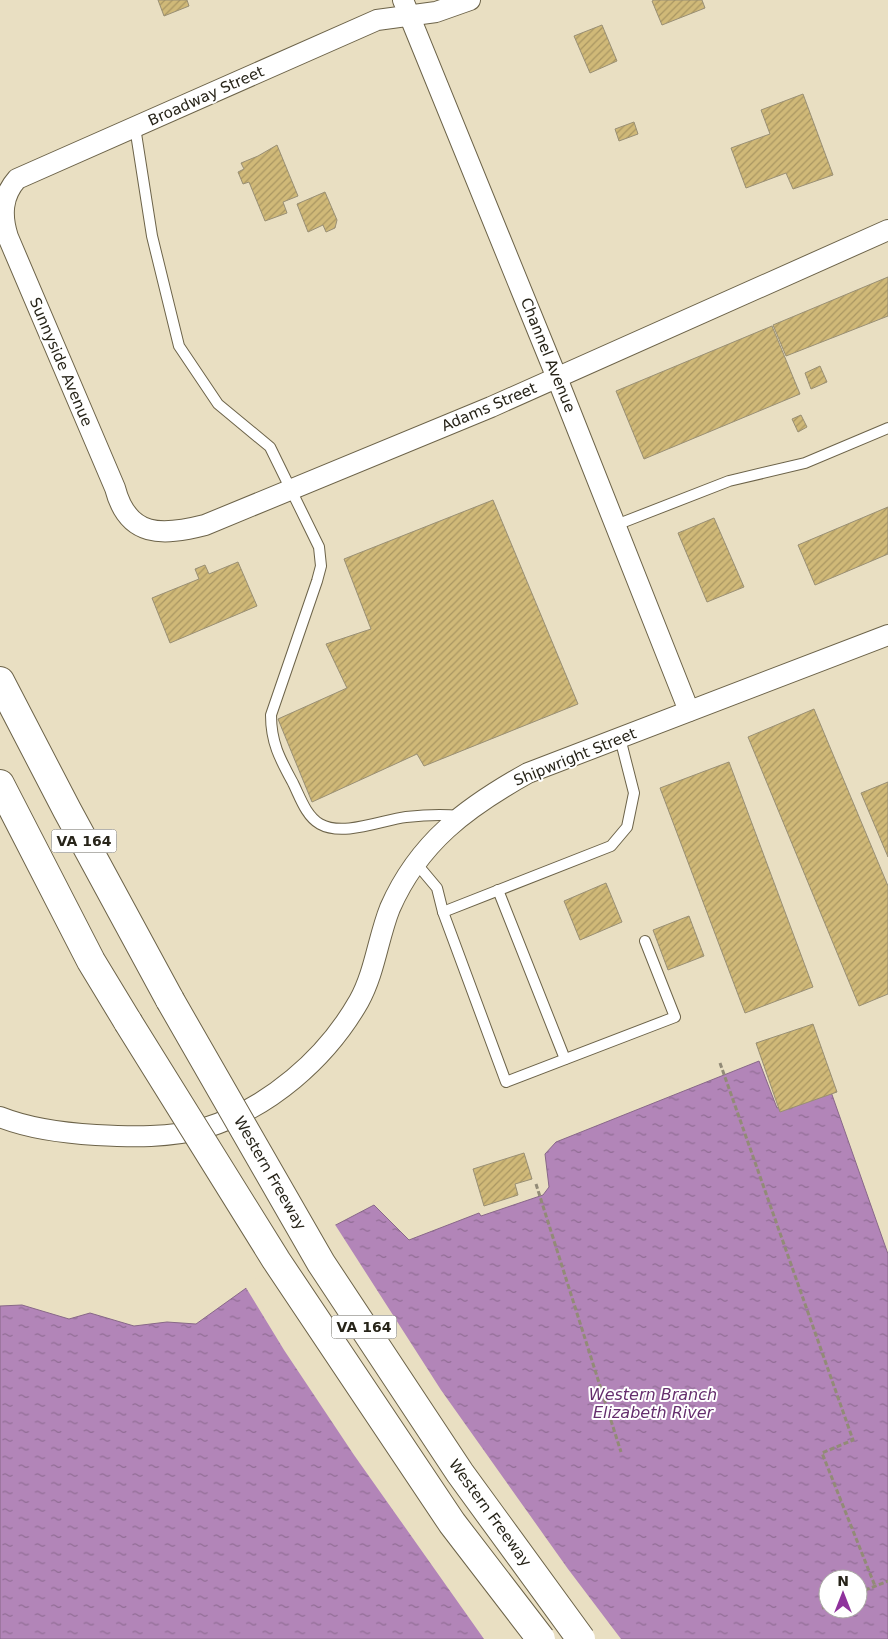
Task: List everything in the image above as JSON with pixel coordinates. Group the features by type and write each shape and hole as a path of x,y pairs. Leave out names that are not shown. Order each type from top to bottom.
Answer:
{"highway":[{"name":"Western Freeway","path":"0,681 67,810 170,1000 321,1263 460,1473 581,1639"},
{"name":"VA 164","path":"0,784 91,961 287,1277 452,1523 541,1639"}],"street":[{"name":"Broadway Street","path":"13,250 4,226 3,205 8,189 17,178 406,8 436,12 470,0"},
{"name":"Channel Avenue","path":"406,8 557,378 689,711"},
{"name":"Adams Street","path":"110,474 120,504 130,519 144,528 160,533 182,531 205,525 557,378 888,230"},
{"name":"Sunnyside Avenue","path":"13,250 110,474"},
{"name":"Shipwright Street","path":"0,1117 63,1133 140,1138 204,1128 261,1103 279,1092 322,1051 350,1015 363,991 379,948 390,909 416,863 438,836 459,816 490,794 528,773 888,635"}],"lane":[{"path":"135,127 152,236 179,346 218,404 270,447 319,547 321,566 271,716 271,735 278,754 309,815 321,825 335,828 364,827 404,817 459,816"},
{"path":"616,525 729,480 805,463 888,428"},
{"path":"442,912 611,846 627,827 634,793 620,738"},
{"path":"416,863 437,888 442,912 506,1082 675,1017 645,941"},
{"path":"498,890 565,1059"}],"path":[{"path":"720,1063 853,1440 822,1453 875,1586"},
{"path":"536,1184 622,1452"},
{"path":"868,1589 888,1581"}],"water":[{"name":"Western Branch Elizabeth River","path":"759,1061 777,1108 830,1089 888,1254 888,1639 0,1639 0,1306 22,1305 69,1319 90,1313 134,1326 167,1322 196,1324 330,1228 374,1205 409,1240 479,1213 481,1216 543,1195 549,1187 545,1154 556,1142"}],"pier":[{"path":"334,1223 441,1390 568,1569 621,1639 484,1639 354,1455 284,1350 245,1286"}],"building":[{"path":"158,0 187,0 189,6 164,16"},
{"path":"702,0 705,8 662,25 652,1"},
{"path":"602,25 617,61 590,73 574,36"},
{"path":"803,94 833,175 793,189 786,173 746,188 731,148 770,134 761,110"},
{"path":"634,122 638,134 619,141 615,129"},
{"path":"277,145 298,196 283,202 287,213 265,221 249,182 243,184 238,172 244,169 241,163"},
{"path":"325,192 337,220 335,228 326,232 323,225 308,232 297,204"},
{"path":"888,277 888,316 786,356 773,325"},
{"path":"772,326 800,394 644,459 616,391"},
{"path":"820,366 827,382 811,389 805,373"},
{"path":"801,415 807,427 798,432 792,419"},
{"path":"493,500 578,704 424,766 417,754 312,802 278,719 347,688 326,644 371,629 344,559"},
{"path":"888,507 888,554 815,585 798,545"},
{"path":"714,518 744,587 707,602 678,533"},
{"path":"238,562 257,606 170,643 152,598 199,579 195,569 205,565 209,574"},
{"path":"814,709 888,886 888,994 859,1006 748,737"},
{"path":"729,762 813,987 745,1013 660,788"},
{"path":"888,782 888,857 861,793"},
{"path":"606,883 622,922 580,940 564,901"},
{"path":"689,916 704,956 668,970 653,930"},
{"path":"813,1024 837,1092 780,1112 756,1043"},
{"path":"524,1153 532,1179 515,1184 518,1195 484,1206 473,1169"}]}
